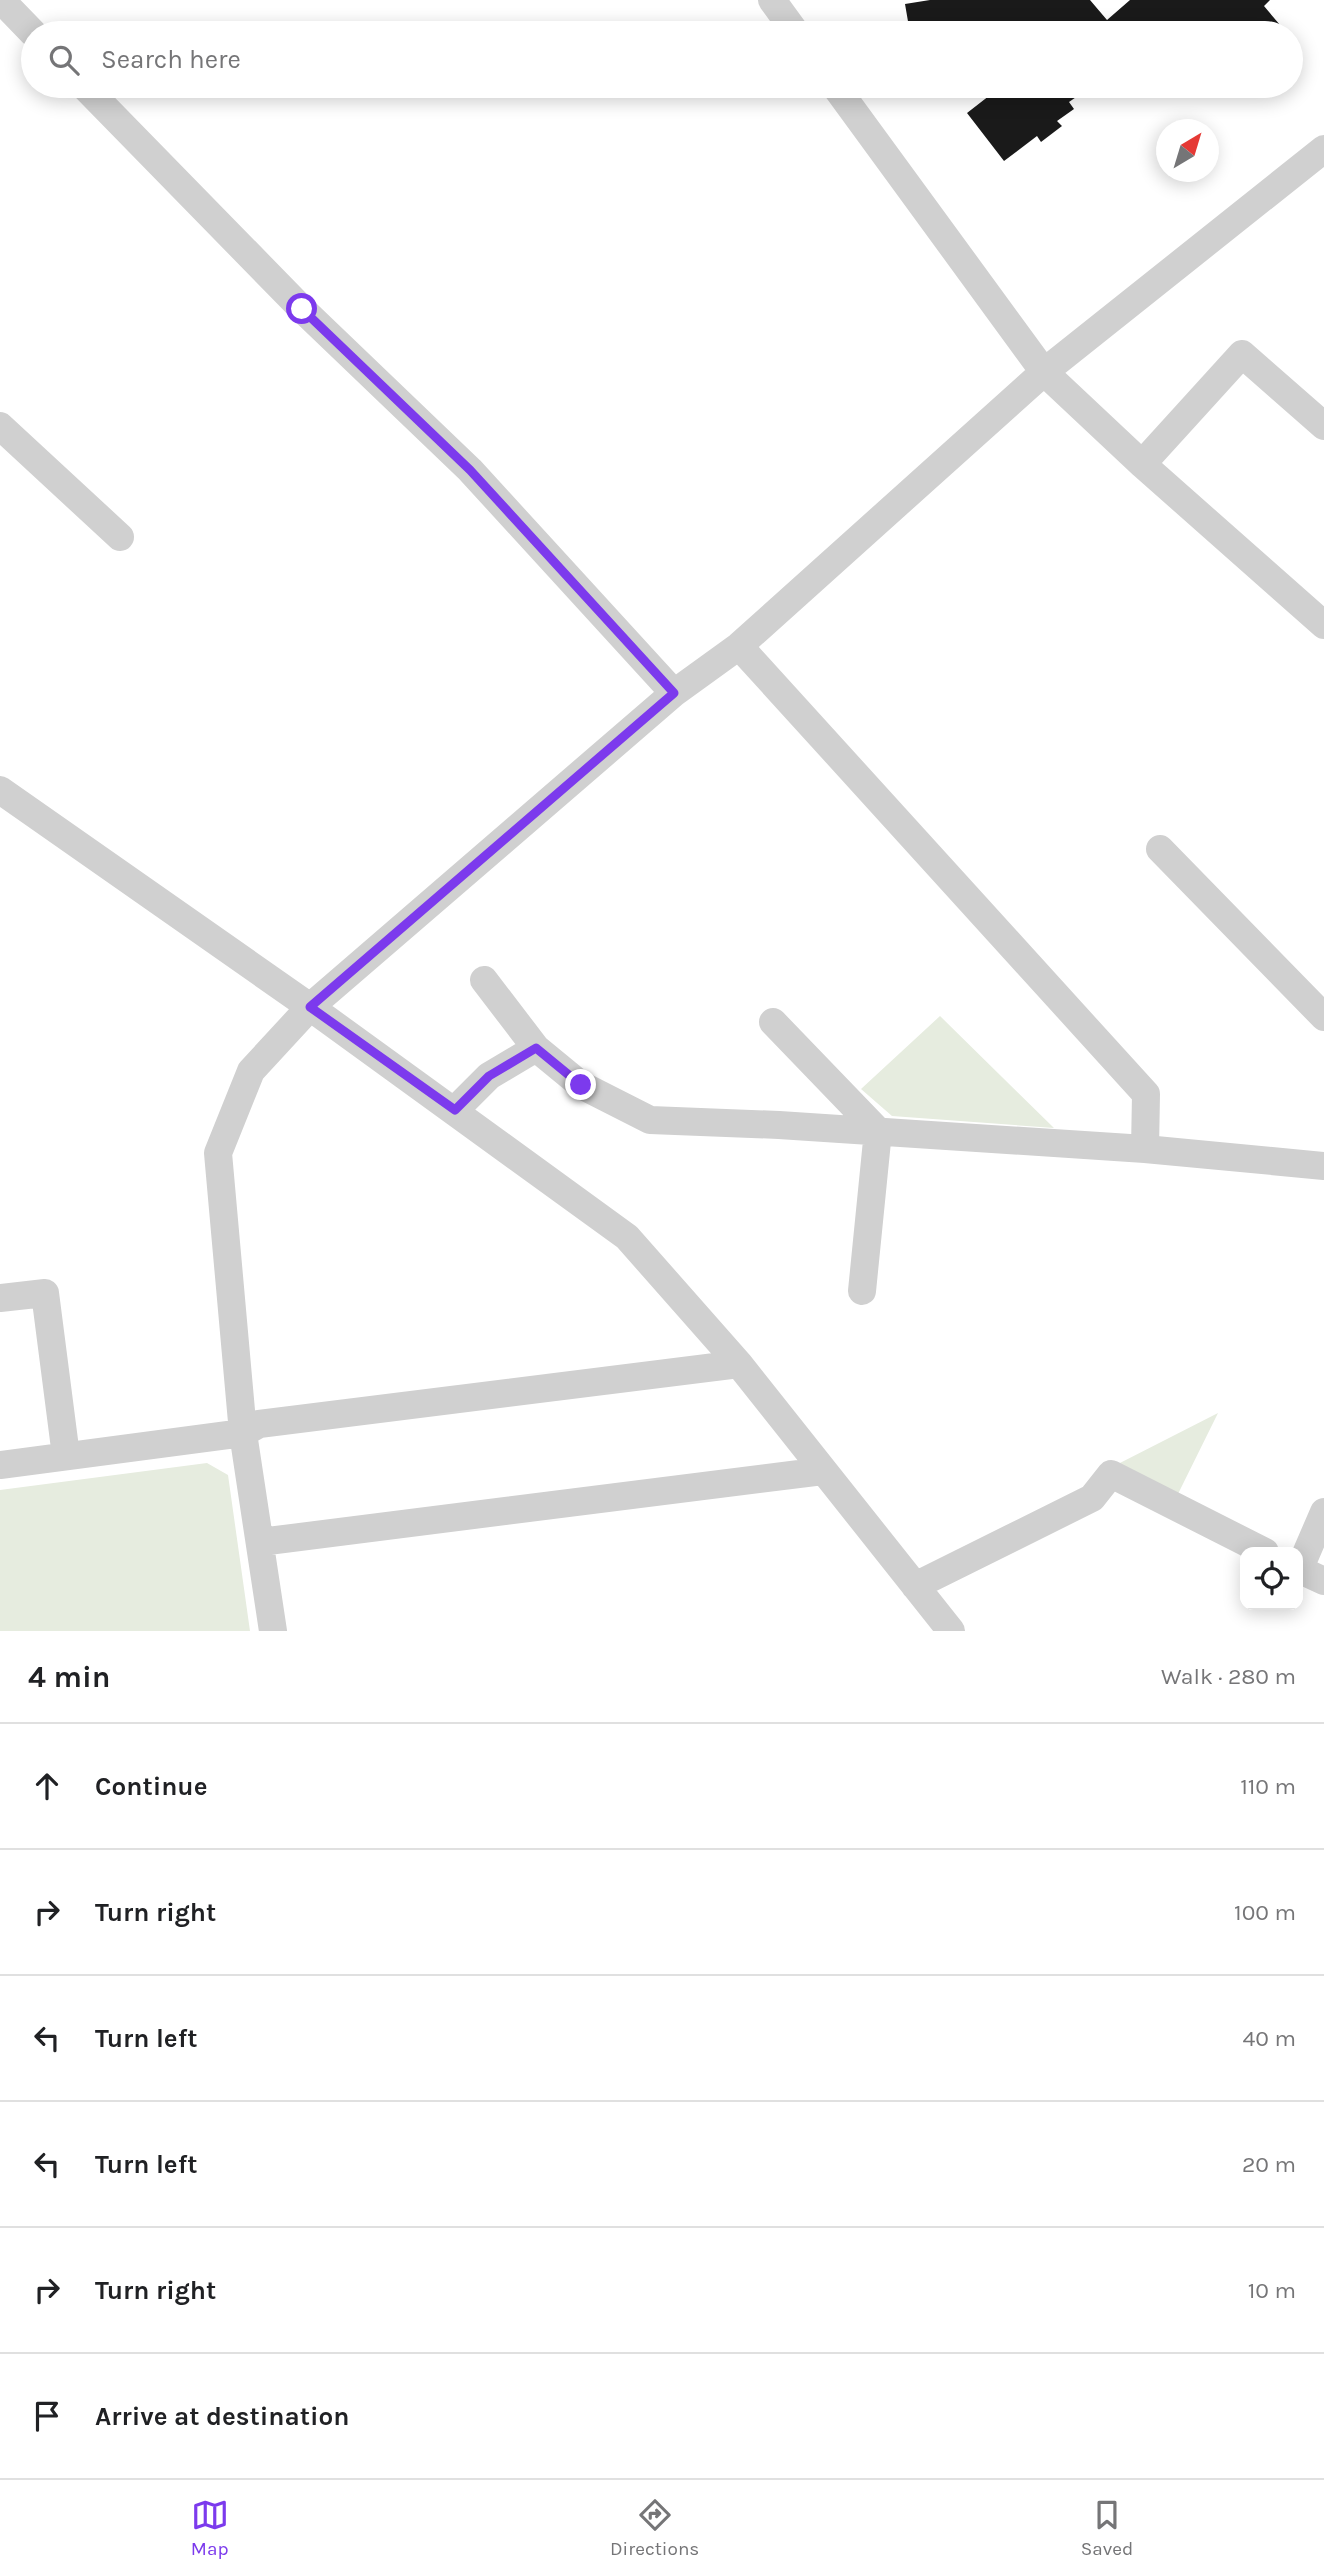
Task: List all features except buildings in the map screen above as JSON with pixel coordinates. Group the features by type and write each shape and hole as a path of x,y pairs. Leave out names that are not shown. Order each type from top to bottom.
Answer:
{"street":[{"path":"1,0 21,21"},
{"path":"772,0 787,21"},
{"path":"96,98 302,309 470,470 674,693"},
{"path":"844,98 1044,372 1142,464 1324,625"},
{"path":"273,1631 243,1433 218,1153 251,1071 310,1007 674,693 739,646 1044,372 1324,149"},
{"path":"1142,464 1242,354 1324,426"},
{"path":"0,426 120,537"},
{"path":"739,646 1146,1094 1144,1149"},
{"path":"0,790 455,1110 627,1237 739,1364 951,1631"},
{"path":"1160,849 1324,1017"},
{"path":"484,980 536,1048 581,1085 650,1120 878,1131 1144,1149 1324,1166"},
{"path":"773,1022 878,1131 862,1291"},
{"path":"455,1110 489,1076 536,1048"},
{"path":"0,1298 45,1293 66,1456"},
{"path":"0,1465 243,1433 259,1424 739,1364"},
{"path":"260,1542 823,1471"},
{"path":"915,1586 1092,1498 1111,1474 1255,1547"},
{"path":"1307,1573 1324,1512"}],"shaded area":[{"path":"940,1016 1054,1128 892,1116 861,1089"},
{"path":"1218,1413 1176,1498 1116,1465"},
{"path":"207,1463 228,1475 250,1631 0,1631 0,1490"}],"route":[{"path":"302,309 470,470 674,693 310,1007 455,1110 489,1076 536,1048 581,1085"}]}
